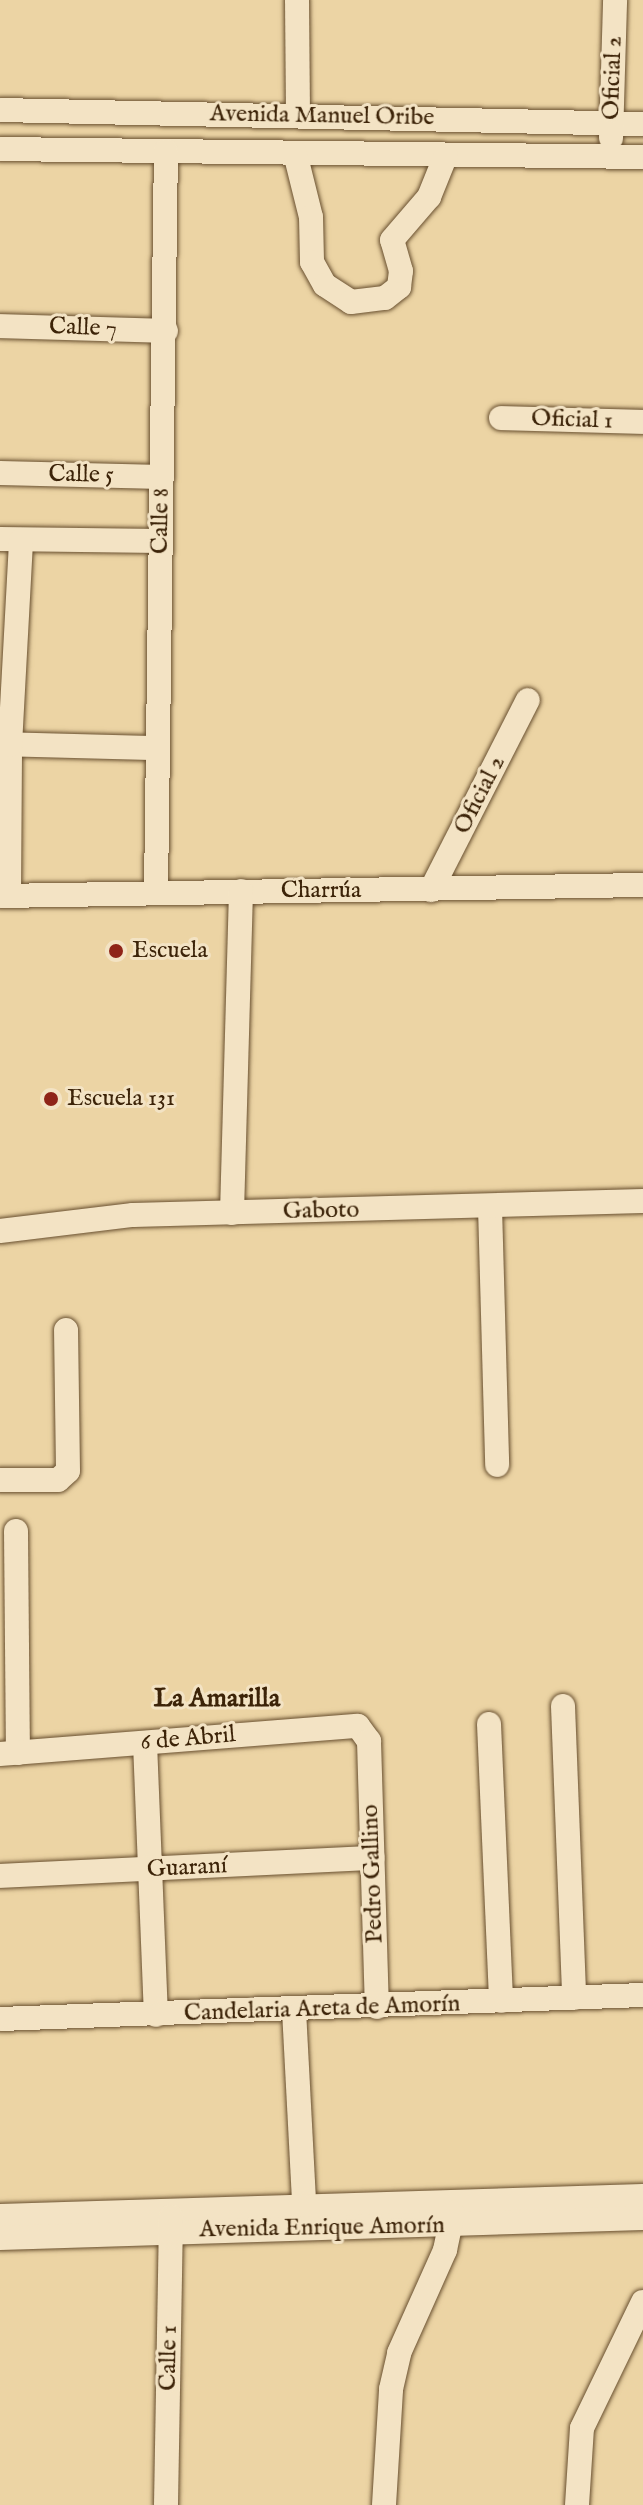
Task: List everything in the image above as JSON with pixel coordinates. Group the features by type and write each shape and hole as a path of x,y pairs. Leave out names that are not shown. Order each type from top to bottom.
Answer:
{"street":[{"path":"297,0 298,114"},
{"name":"Oficial 2","path":"612,157 615,0"},
{"name":"Avenida Manuel Oribe","path":"0,110 298,114 643,124"},
{"name":"Avenida Manuel Oribe","path":"0,149 643,157"},
{"name":"Calle 8","path":"156,891 166,331 166,151"},
{"path":"295,153 311,217 312,262 325,285 351,302 385,298 399,287 401,271 392,240 429,197 446,155"},
{"name":"Calle 7","path":"0,326 166,331"},
{"name":"Oficial 1","path":"501,418 643,422"},
{"name":"Calle 5","path":"0,473 162,477"},
{"path":"5,896 5,744 11,540 161,541"},
{"name":"Oficial 2","path":"431,890 528,700"},
{"path":"5,744 158,748"},
{"name":"Charrúa","path":"5,896 643,885"},
{"path":"232,1213 241,891"},
{"name":"Gaboto","path":"0,1231 133,1215 643,1201"},
{"path":"490,1207 497,1465"},
{"path":"0,1480 58,1480 68,1471 66,1330"},
{"path":"9,1753 16,1531"},
{"path":"563,1706 574,1998"},
{"path":"489,1724 501,2001"},
{"name":"6 de Abril","path":"9,1753 333,1726 358,1726 369,1741"},
{"name":"Pedro Gallino","path":"369,1741 377,2007"},
{"path":"145,1743 156,2015"},
{"name":"Guaraní","path":"0,1876 373,1858"},
{"name":"Candelaria Areta de Amorín","path":"0,2019 643,1995"},
{"path":"294,2010 305,2218"},
{"name":"Avenida Enrique Amorín","path":"453,2214 643,2196"},
{"path":"384,2505 391,2389 399,2353 453,2214"},
{"name":"Avenida Enrique Amorín","path":"0,2216 171,2221 453,2214 643,2218"},
{"name":"Avenida Enrique Amorín","path":"0,2238 171,2221"},
{"name":"Calle 1","path":"166,2505 171,2221"},
{"path":"577,2505 582,2428 643,2302"}],"place":[{"name":"Escuela","path":"116,951"},
{"name":"Escuela 131","path":"51,1099"}],"district":[{"name":"La Amarilla","path":"217,1699"}]}
